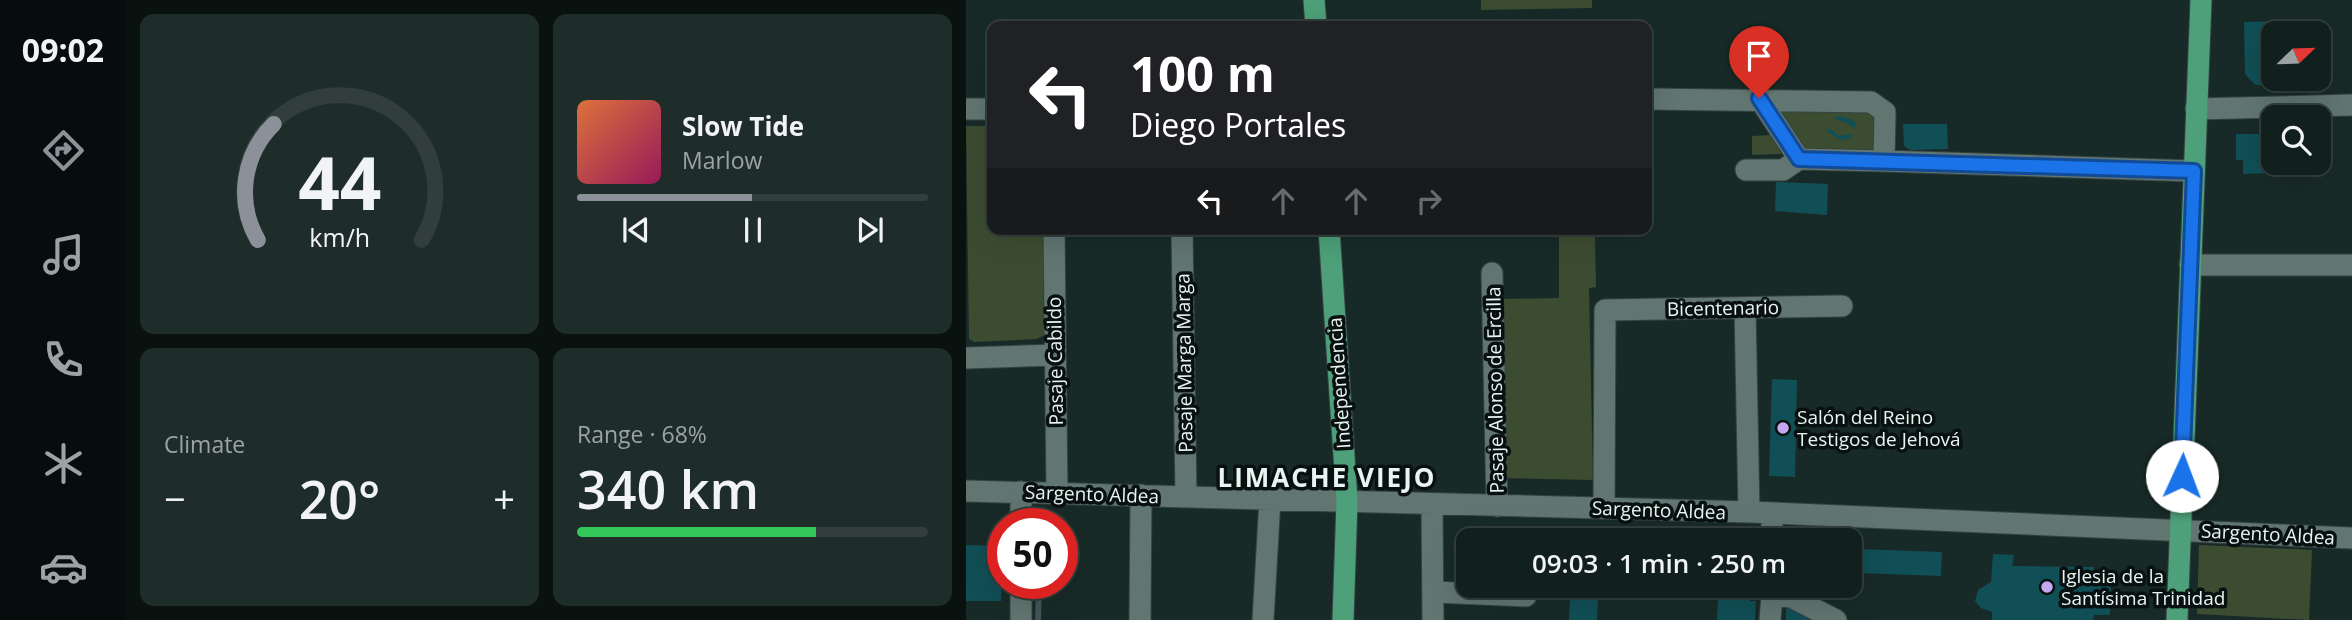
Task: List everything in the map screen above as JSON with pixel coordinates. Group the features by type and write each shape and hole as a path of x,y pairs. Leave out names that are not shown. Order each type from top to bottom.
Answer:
{"main road":[{"path":"1314,0 1316,21"},
{"path":"2177,620 2200,0"},
{"name":"Independencia","path":"1329,235 1347,502 1343,620"}],"street":[{"path":"1759,98 1799,159"},
{"path":"1652,99 1759,98 1871,102 1885,112 1884,161"},
{"path":"2196,109 2352,105"},
{"path":"966,109 987,109"},
{"path":"1746,170 1783,170 1799,159 2194,171"},
{"name":"Pasaje Cabildo","path":"1054,235 1057,493"},
{"name":"Pasaje Marga Marga","path":"1181,235 1186,497"},
{"path":"2190,265 2352,265"},
{"name":"Pasaje Alonso de Ercilla","path":"1492,273 1497,506"},
{"name":"Bicentenario","path":"1604,508 1605,310 1842,306"},
{"path":"1745,308 1749,512"},
{"path":"966,358 1054,355"},
{"name":"Sargento Aldea","path":"966,491 1433,506 1749,512 2352,538"},
{"path":"1021,492 1021,508"},
{"path":"1140,620 1141,495"},
{"path":"1263,620 1270,499"},
{"path":"1433,506 1433,620"},
{"path":"1772,513 1772,528"},
{"path":"1434,592 1456,593"},
{"path":"1770,620 1772,598"},
{"path":"1793,598 1836,620"},
{"path":"1021,599 1021,620"}],"green space":[{"path":"1481,0 1592,0 1592,8 1481,10"},
{"path":"1797,105 1880,114 1876,153 1804,150 1781,111"},
{"path":"966,126 987,126 987,235 1048,235 1050,332 1037,339 974,342 969,339"},
{"path":"1770,135 1782,154 1752,155 1752,136"},
{"path":"1595,235 1596,287 1589,288 1593,480 1505,478 1503,299 1559,298 1559,236"},
{"path":"2199,545 2312,550 2309,620 2197,614"}],"building":[{"path":"2244,22 2261,22 2261,85 2255,85 2245,74"},
{"path":"1837,116 1849,118 1856,123 1854,129 1848,123 1835,119"},
{"path":"1903,124 1947,124 1948,149 1910,150 1904,146"},
{"path":"1829,128 1839,136 1853,134 1851,138 1840,140 1827,131"},
{"path":"2236,134 2261,134 2261,173 2243,174 2243,160 2236,160"},
{"path":"1776,182 1828,184 1827,215 1775,211"},
{"name":"Salón del Reino Testigos de Jehová","path":"1772,379 1797,380 1795,477 1769,476"},
{"path":"966,545 987,546 987,599 1001,601 966,601"},
{"path":"1862,549 1942,552 1941,576 1862,573"},
{"name":"Iglesia de la Santísima Trinidad","path":"1993,554 2014,555 2012,566 2094,567 2093,584 2111,585 2110,615 2094,615 2093,620 1992,620 1992,612 1981,608 1975,601 1978,590 1991,582"},
{"path":"1570,598 1598,598 1597,620 1569,620"},
{"path":"1718,598 1750,598 1750,601 1756,601 1755,620 1717,620"},
{"path":"1786,608 1803,609 1802,616 1825,617 1825,620 1786,620"}],"waterway":[{"path":"1038,620 1039,599"}],"place":[{"name":"Salón del Reino Testigos de Jehová","path":"1783,428"},
{"name":"Iglesia de la Santísima Trinidad","path":"2047,587"}],"district":[{"name":"LIMACHE VIEJO","path":"1327,478"}],"route":[{"path":"1759,98 1799,159 2194,171 2182,476"}]}
